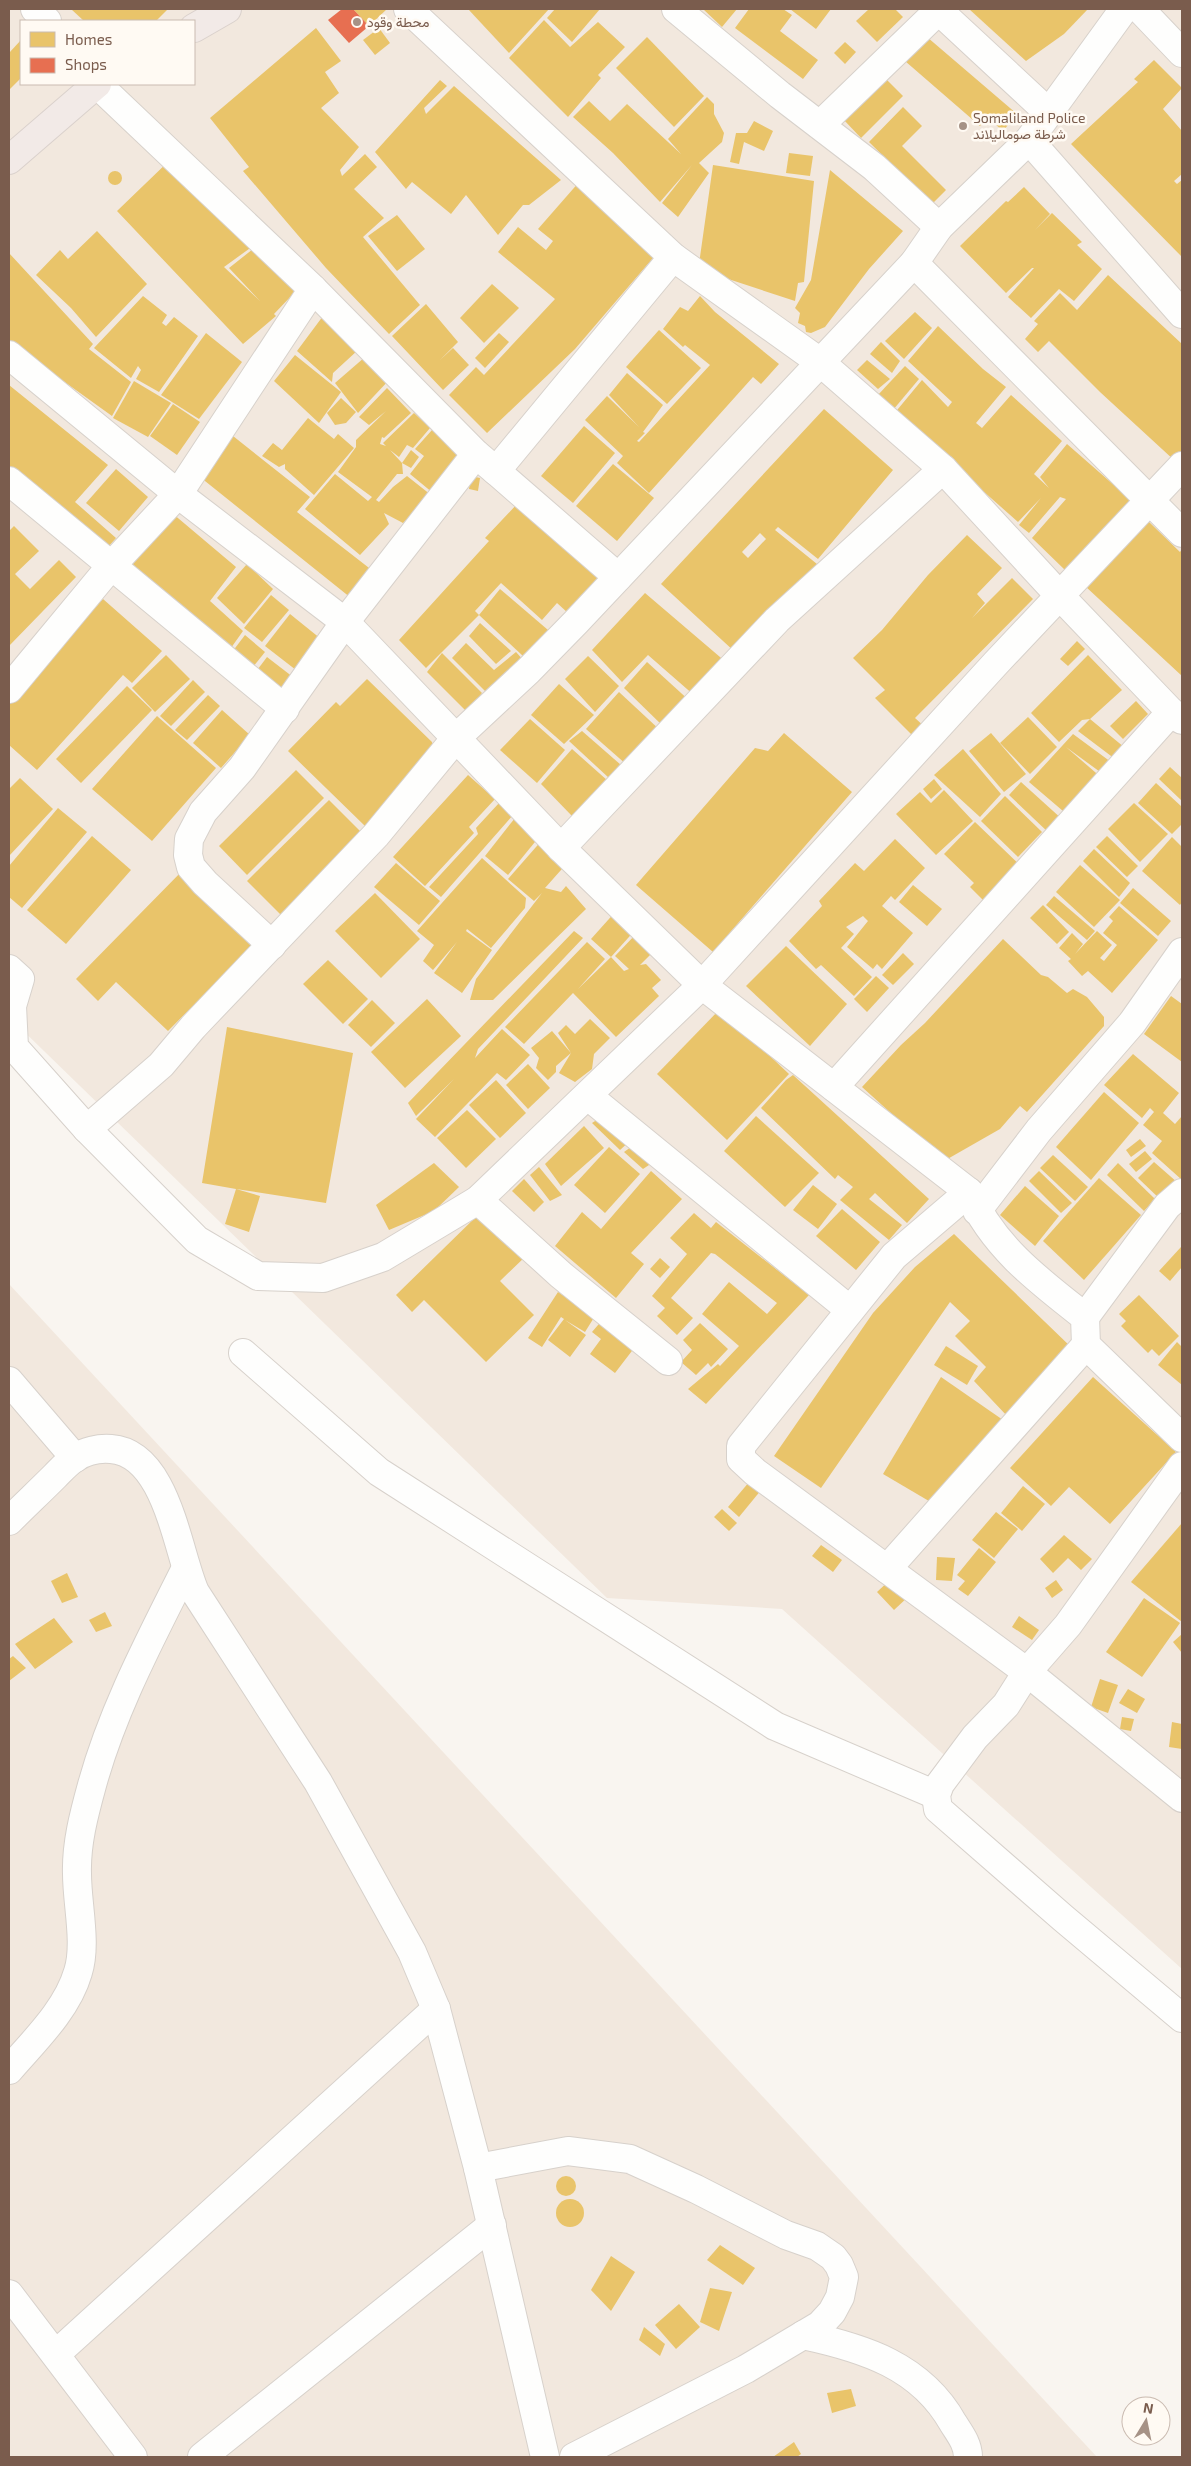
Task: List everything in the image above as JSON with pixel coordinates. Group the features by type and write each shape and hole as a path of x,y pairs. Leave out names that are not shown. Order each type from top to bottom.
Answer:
{"highway":[{"path":"195,27 228,9"},
{"path":"9,160 96,85"}],"street":[{"path":"35,9 46,20"},
{"path":"408,9 673,257 820,362 942,469 1060,596 1177,716 834,1087"},
{"path":"676,9 780,95 874,167 939,226"},
{"path":"87,1129 162,1065 193,1027 376,835 456,738 528,671 914,263 939,226 1029,140 1124,9"},
{"path":"1140,9 1182,53"},
{"path":"820,125 938,10 1049,113"},
{"path":"98,85 313,289 486,462 618,577"},
{"path":"1029,140 1182,314"},
{"path":"272,945 205,883 191,867 188,855 189,839 203,812 242,768 345,622 486,462 673,257"},
{"path":"914,263 1182,534"},
{"path":"9,689 111,566 178,494 313,289"},
{"path":"9,355 178,494 345,622 561,848 702,986 834,1087 973,1201 995,1237 1028,1271 1085,1317"},
{"path":"9,969 20,979 12,1006 14,1047 87,1129 197,1240 258,1276 323,1278 383,1257 478,1200 702,986 996,663 1182,466"},
{"path":"561,848 777,620 942,469"},
{"path":"9,481 285,709"},
{"path":"1182,952 1132,1023 1039,1130 973,1201 894,1256 741,1446 741,1460 1027,1672 1182,1798"},
{"path":"588,1096 850,1310"},
{"path":"887,1569 1086,1345 1085,1317 1167,1206 1182,1194"},
{"path":"478,1200 561,1275 668,1361"},
{"path":"1086,1345 1182,1438"},
{"path":"243,1353 379,1472 767,1721 936,1795"},
{"path":"12,1391 74,1458"},
{"path":"9,1521 74,1458 92,1450 118,1450 131,1454 144,1464 164,1498 185,1570 214,1624 318,1782 412,1952 436,2009 492,2225 545,2457"},
{"path":"1182,1466 1095,1589 1027,1672 1006,1705 975,1737 940,1784 936,1795 938,1808 1063,1918 1182,2018"},
{"path":"9,2070 52,2020 78,1973 82,1953 77,1871 79,1839 92,1785 110,1732 132,1677 185,1570"},
{"path":"56,2354 436,2009"},
{"path":"478,2168 568,2151 630,2159 696,2189 786,2235 817,2246 833,2257 844,2277 840,2297 827,2319 746,2369 574,2457"},
{"path":"202,2457 492,2225"},
{"path":"9,2294 133,2457"},
{"path":"803,2334 866,2351 905,2370 933,2395 946,2410 968,2448 968,2457"}],"shaded area":[{"path":"9,9 1182,9 1182,1969 782,1609 607,1598 9,1017"},
{"path":"9,1284 1097,2457 9,2457"}],"building: Homes":[{"path":"71,9 168,9 157,20 83,20"},
{"path":"353,9 387,9 369,26"},
{"path":"468,9 549,9 509,53"},
{"path":"555,9 600,9 572,42 547,18"},
{"path":"703,9 737,9 722,27"},
{"path":"749,9 783,9 792,15 780,31 818,60 803,79 735,28"},
{"path":"790,9 831,9 816,29"},
{"path":"869,9 895,9 903,17 877,42 856,21"},
{"path":"969,9 1088,9 1064,34 1026,61"},
{"path":"544,20 570,47 598,22 625,47 598,75 601,78 568,117 509,58"},
{"path":"316,28 341,61 325,72 339,93 321,108 359,147 340,170 342,176 365,154 377,167 354,189 384,218 363,237 420,305 389,334 326,268 243,171 249,167 210,118"},
{"path":"379,28 390,43 375,55 363,40"},
{"path":"647,37 704,96 674,127 616,68"},
{"path":"927,37 1017,114 1003,131 987,117 980,126 905,61"},
{"path":"20,41 20,79 9,90 9,53"},
{"path":"845,42 856,52 845,64 834,53"},
{"path":"1154,60 1182,88 1163,109 1182,131 1182,174 1174,181 1177,184 1182,180 1182,257 1071,144 1138,82 1134,79"},
{"path":"885,78 903,96 861,138 843,119"},
{"path":"440,80 447,86 424,108 426,114 454,86 561,180 529,205 523,205 498,235 466,195 451,214 412,182 406,189 375,152"},
{"path":"707,97 714,104 714,114 724,133 722,142 699,163 709,173 678,217 662,203 692,165 660,202 613,153 573,117 589,101 610,121 627,104 681,154 668,139"},
{"path":"903,107 922,126 902,146 946,190 932,204 869,142"},
{"path":"754,121 773,131 764,151 744,142 739,164 730,162 736,133 747,133"},
{"path":"789,153 813,156 810,176 786,173"},
{"path":"172,158 253,246 224,267 260,301 229,268 253,249 295,292 274,314 276,316 243,344 117,211"},
{"path":"713,165 814,181 804,282 798,283 795,301 713,274 699,264"},
{"path":"830,170 903,231 869,269 825,327 811,333 806,332 805,326 798,323 800,313 795,308 811,280"},
{"path":"112,171 118,171 122,178 118,185 112,185 108,181 108,175"},
{"path":"580,181 659,251 575,349 487,433 449,395 476,367 484,375 555,299 498,252 518,227 546,250 553,241 538,229"},
{"path":"1024,187 1050,214 1035,230 1052,213 1082,242 1077,245 1102,269 1074,301 1059,289 1031,318 1008,297 1034,268 1006,293 960,246 1006,201 1008,202"},
{"path":"397,215 425,249 397,271 368,236"},
{"path":"97,231 147,284 96,337 71,308 36,275 60,250 68,259"},
{"path":"9,253 93,344 89,349 131,382 112,416 9,342"},
{"path":"1108,275 1182,344 1182,453 1175,461 1100,392 1049,341 1038,352 1025,339 1038,324 1034,321 1060,293 1077,310"},
{"path":"492,284 519,308 484,343 460,318"},
{"path":"143,296 167,315 162,323 166,326 174,317 198,336 159,392 136,379 141,370 138,366 131,378 94,348"},
{"path":"700,296 715,312 779,364 761,384 753,377 649,493 617,463 623,456 585,420 607,396 639,427 609,395 627,373 663,405 643,432 645,433 637,441 639,442 710,365 685,345 683,347 663,329 680,307 688,311"},
{"path":"426,304 458,342 440,360 453,348 469,365 443,390 392,336"},
{"path":"915,312 932,328 904,359 885,341"},
{"path":"323,316 358,350 333,373 332,382 297,351"},
{"path":"938,326 983,369 1006,387 976,423 982,428 1011,395 1062,441 1034,474 1049,488 1040,477 1067,444 1131,500 1066,571 1032,538 1066,499 1060,497 1029,533 1019,525 1041,498 1018,522 921,436 893,415 922,380 948,407 952,402 908,361"},
{"path":"659,330 701,368 667,404 626,367"},
{"path":"206,333 242,362 199,419 161,395"},
{"path":"499,333 509,342 485,368 475,358"},
{"path":"881,342 900,361 892,373 870,354"},
{"path":"295,355 341,392 319,423 274,381"},
{"path":"365,357 390,379 358,413 335,383"},
{"path":"867,360 890,379 878,389 857,370"},
{"path":"905,366 919,379 893,410 877,396"},
{"path":"134,381 171,403 148,437 113,418"},
{"path":"9,385 108,465 75,502 116,538 101,555 9,470"},
{"path":"387,388 411,413 384,438 382,437 380,444 386,446 383,443 414,413 430,428 413,448 407,445 399,457 390,450 402,463 403,474 397,474 376,500 379,502 407,476 431,495 403,523 384,513 389,524 360,555 305,509 335,474 368,501 372,497 338,472 356,447 356,440 386,411 369,425 359,417"},
{"path":"341,398 356,412 346,423 335,425 327,413"},
{"path":"173,404 200,422 177,455 150,436"},
{"path":"824,409 893,470 818,559 778,527 775,530 817,564 735,652 661,584","holes":["760,533 766,539 748,558 742,552"]},
{"path":"308,418 334,439 338,434 354,448 314,495 285,469 285,464 279,467 262,456 273,443 282,450"},
{"path":"584,426 615,453 573,503 541,476"},
{"path":"432,430 465,457 433,493 410,474 424,456 415,449"},
{"path":"233,436 310,497 297,512 382,578 361,606 200,477"},
{"path":"411,450 419,457 411,468 402,463"},
{"path":"613,464 654,498 617,541 576,506"},
{"path":"116,469 148,497 119,531 86,503"},
{"path":"471,476 480,478 478,491 469,489"},
{"path":"519,502 605,573 568,613 557,603 542,620 501,583 475,611 479,615 426,668 399,640 489,541 485,538"},
{"path":"172,513 236,567 210,601 243,631 221,662 122,570"},
{"path":"1149,522 1180,552 1182,549 1182,676 1085,586"},
{"path":"14,526 39,551 15,574 30,589 59,560 76,577 9,646 9,531"},
{"path":"967,535 1002,568 977,594 985,603 972,618 1012,578 1033,599 915,718 926,728 916,739 875,698 885,690 853,658 882,630 928,575"},
{"path":"247,564 273,589 244,624 217,598"},
{"path":"500,589 548,630 524,657 479,615"},
{"path":"645,593 727,663 695,696 648,655 622,682 592,650"},
{"path":"271,595 289,610 262,642 244,628"},
{"path":"103,599 162,651 132,683 123,675 37,770 9,745 9,703"},
{"path":"290,614 321,639 296,670 265,646"},
{"path":"480,623 511,651 496,664 469,636"},
{"path":"245,635 265,652 242,681 223,664"},
{"path":"1077,641 1085,649 1068,666 1060,659"},
{"path":"466,643 494,670 516,652 525,662 490,696 452,658"},
{"path":"442,653 482,693 467,712 427,672"},
{"path":"166,655 190,679 155,712 132,688"},
{"path":"1088,655 1122,690 1090,719 1082,720 1059,742 1031,713"},
{"path":"588,656 619,686 595,712 565,679"},
{"path":"267,657 302,684 286,704 252,677"},
{"path":"647,662 692,703 666,729 624,688"},
{"path":"367,679 432,742 435,754 365,826 288,751 336,702 340,706"},
{"path":"193,680 205,692 171,726 160,716"},
{"path":"559,684 594,715 564,744 531,715"},
{"path":"127,686 152,710 81,783 56,759"},
{"path":"619,692 661,731 627,765 586,729"},
{"path":"208,695 220,706 187,740 175,730"},
{"path":"1136,701 1148,714 1123,739 1110,726"},
{"path":"222,710 250,735 221,768 193,743"},
{"path":"157,716 216,768 152,841 92,789"},
{"path":"1028,717 1057,747 1030,774 1000,743"},
{"path":"530,719 565,750 537,783 500,750"},
{"path":"1090,719 1130,752 1119,762 1078,731"},
{"path":"582,731 621,765 609,778 569,741"},
{"path":"784,733 852,792 713,952 636,885 755,748 768,751"},
{"path":"991,733 1026,774 1004,792 969,751"},
{"path":"1073,734 1115,765 1107,777 1066,747 1103,779 1070,817 1029,782"},
{"path":"572,749 608,781 573,817 541,784"},
{"path":"963,749 1001,794 980,817 934,775"},
{"path":"1170,767 1182,778 1182,801 1159,779"},
{"path":"296,770 324,798 247,875 219,846"},
{"path":"468,775 495,799 469,827 474,833 425,886 393,857"},
{"path":"20,778 53,809 9,856 9,789"},
{"path":"934,779 942,789 931,799 923,789"},
{"path":"1021,782 1063,820 1050,834 1009,795"},
{"path":"1156,783 1182,807 1182,824 1172,834 1138,803"},
{"path":"944,790 973,821 936,855 896,814 920,792 931,803"},
{"path":"1005,796 1042,832 1018,857 981,821"},
{"path":"329,800 364,835 282,916 247,881"},
{"path":"499,803 513,815 441,897 429,887 478,834 476,828"},
{"path":"1134,803 1168,834 1140,862 1108,829"},
{"path":"58,808 87,832 22,908 9,897 9,866"},
{"path":"515,818 539,837 508,875 485,856"},
{"path":"975,822 1021,866 985,902 970,887 974,883 944,854"},
{"path":"92,836 131,870 66,944 27,910"},
{"path":"1107,836 1138,866 1127,877 1096,847"},
{"path":"1172,837 1182,847 1182,902 1180,905 1142,871"},
{"path":"543,839 569,861 545,888 561,892 566,886 586,909 493,1000 470,1000 476,979 542,893 534,901 508,879"},
{"path":"895,839 925,868 895,900 891,896 882,906 913,933 882,969 877,964 873,969 847,947 868,921 863,916 846,927 854,934 841,948 872,977 854,996 821,965 816,969 789,941 822,906 819,901 855,863 864,871"},
{"path":"1094,849 1130,883 1119,897 1083,861"},
{"path":"482,858 526,898 525,908 491,948 467,929 466,931 492,950 462,993 434,973 457,942 433,970 423,961 434,945 417,931"},
{"path":"396,863 440,901 419,925 374,887"},
{"path":"1080,865 1120,900 1094,927 1056,892"},
{"path":"185,868 259,939 168,1031 116,982 98,1001 76,979"},
{"path":"913,885 942,909 927,926 899,902"},
{"path":"1133,888 1171,921 1158,936 1120,903"},
{"path":"375,893 420,939 381,978 335,931"},
{"path":"1054,896 1095,931 1087,940 1046,905"},
{"path":"1043,905 1069,932 1057,944 1030,918"},
{"path":"1119,906 1158,940 1112,993 1088,971 1082,976 1068,961 1071,959 1059,948 1072,933 1083,944 1075,954 1097,931 1112,945 1100,958 1104,961 1117,945 1103,933 1113,921 1109,917"},
{"path":"617,910 637,928 611,957 591,939"},
{"path":"574,931 583,938 478,1049 475,1058 502,1029 530,1055 506,1080 497,1073 435,1137 416,1119 454,1079 416,1116 408,1103"},
{"path":"637,933 655,950 640,965 646,964 661,980 652,988 659,996 616,1037 573,993 524,1044 505,1027 587,942 605,959 578,989 611,957 624,971 629,969 615,956"},
{"path":"1003,939 1041,975 1048,977 1067,993 1073,989 1087,997 1104,1017 1104,1026 1027,1112 1020,1106 1000,1129 944,1161 862,1087"},
{"path":"786,946 847,1004 810,1046 746,986"},
{"path":"903,953 914,964 893,985 882,975"},
{"path":"328,960 368,999 343,1024 303,984"},
{"path":"876,976 889,988 867,1012 854,999"},
{"path":"1171,996 1182,1004 1182,1062 1144,1034"},
{"path":"427,999 461,1036 405,1088 371,1052"},
{"path":"372,1000 395,1023 371,1047 348,1025"},
{"path":"720,1009 789,1074 727,1140 657,1074"},
{"path":"590,1019 610,1038 594,1054 592,1069 575,1082 559,1073 571,1053 558,1033 566,1025 575,1034"},
{"path":"227,1027 353,1053 326,1203 202,1183"},
{"path":"552,1031 571,1053 556,1066 556,1072 548,1080 536,1068 539,1058 531,1048"},
{"path":"1133,1054 1179,1093 1163,1113 1175,1124 1182,1116 1182,1180 1152,1153 1162,1141 1143,1125 1154,1112 1150,1108 1142,1118 1104,1085"},
{"path":"528,1064 550,1088 528,1109 506,1085"},
{"path":"793,1075 929,1199 907,1223 875,1193 869,1199 902,1225 889,1240 840,1200 853,1187 838,1175 835,1179 761,1108 786,1080"},
{"path":"496,1080 526,1113 500,1138 469,1105"},
{"path":"1104,1092 1139,1123 1091,1180 1056,1147"},
{"path":"467,1110 496,1139 466,1168 437,1138"},
{"path":"603,1116 631,1140 620,1150 592,1123"},
{"path":"756,1116 819,1173 785,1207 724,1151"},
{"path":"584,1126 604,1148 561,1186 545,1164"},
{"path":"1140,1139 1146,1146 1131,1157 1126,1150"},
{"path":"609,1147 640,1174 605,1213 574,1185"},
{"path":"631,1147 652,1163 643,1169 624,1152"},
{"path":"1145,1151 1152,1159 1136,1172 1129,1164"},
{"path":"1053,1155 1088,1187 1075,1201 1040,1168"},
{"path":"1154,1162 1178,1183 1162,1201 1138,1178"},
{"path":"434,1163 459,1187 434,1211 389,1230 376,1205"},
{"path":"1118,1163 1155,1199 1144,1211 1107,1175"},
{"path":"539,1167 562,1195 550,1201 530,1175"},
{"path":"651,1171 682,1199 631,1253 644,1264 616,1298 555,1246 582,1212 601,1229"},
{"path":"1039,1171 1072,1203 1061,1213 1029,1181"},
{"path":"1099,1178 1141,1215 1084,1280 1043,1241"},
{"path":"524,1179 544,1202 534,1212 512,1191"},
{"path":"813,1185 837,1204 818,1229 793,1210"},
{"path":"1025,1186 1059,1216 1035,1246 1000,1215"},
{"path":"236,1189 260,1196 249,1232 225,1224"},
{"path":"842,1209 880,1242 856,1270 816,1236"},
{"path":"483,1210 527,1255 500,1281 534,1315 486,1362 424,1300 412,1312 396,1295"},
{"path":"694,1213 711,1228 716,1222 809,1295 706,1404 688,1389 718,1364 720,1366 739,1346 702,1314 729,1282 767,1314 777,1303 715,1254 711,1253 671,1298 693,1318 677,1335 657,1316 665,1308 652,1296 687,1254 670,1238"},
{"path":"954,1234 1072,1348 1008,1417 974,1381 986,1367 955,1336 970,1321 950,1302 821,1488 774,1456 873,1313 915,1267"},
{"path":"1181,1247 1182,1267 1170,1281 1159,1271"},
{"path":"660,1258 670,1267 660,1278 650,1269"},
{"path":"558,1292 595,1316 585,1332 565,1320 586,1335 570,1357 548,1340 564,1319 561,1317 542,1347 528,1338"},
{"path":"1139,1295 1179,1336 1159,1356 1152,1349 1148,1353 1121,1326 1126,1321 1119,1314"},
{"path":"604,1318 638,1343 615,1373 590,1354 601,1339 592,1332"},
{"path":"700,1323 728,1349 711,1367 708,1363 696,1375 681,1362 692,1350 683,1340"},
{"path":"1177,1342 1182,1347 1182,1385 1158,1365"},
{"path":"946,1346 978,1366 967,1385 934,1365"},
{"path":"941,1377 1003,1420 934,1504 883,1474"},
{"path":"1093,1377 1176,1452 1110,1524 1069,1487 1051,1506 1010,1468"},
{"path":"755,1475 766,1484 739,1517 728,1507"},
{"path":"1023,1486 1045,1504 1022,1531 1001,1513"},
{"path":"722,1509 737,1523 729,1531 714,1517"},
{"path":"996,1512 1018,1529 994,1558 972,1540"},
{"path":"1182,1523 1182,1622 1131,1582"},
{"path":"1064,1535 1092,1559 1081,1570 1068,1558 1053,1573 1040,1559"},
{"path":"821,1545 842,1560 833,1572 812,1556"},
{"path":"979,1548 996,1562 968,1596 958,1589 965,1581 957,1575"},
{"path":"937,1557 955,1558 952,1581 936,1580"},
{"path":"67,1573 78,1597 62,1603 51,1581"},
{"path":"892,1578 909,1596 894,1610 877,1592"},
{"path":"1056,1580 1063,1590 1052,1598 1045,1588"},
{"path":"1144,1598 1180,1623 1142,1677 1106,1652"},
{"path":"105,1612 112,1626 96,1632 89,1620"},
{"path":"1019,1616 1039,1630 1032,1640 1012,1627"},
{"path":"54,1618 73,1642 35,1669 15,1644"},
{"path":"1182,1634 1182,1653 1173,1642"},
{"path":"13,1656 26,1668 9,1681 9,1659"},
{"path":"1100,1679 1118,1685 1108,1713 1091,1707"},
{"path":"1128,1689 1145,1699 1137,1713 1119,1703"},
{"path":"1122,1717 1134,1719 1131,1731 1120,1729"},
{"path":"1172,1722 1182,1724 1182,1749 1169,1747"},
{"path":"566,2176 573,2179 576,2186 573,2193 566,2196 559,2193 556,2186 559,2179"},
{"path":"570,2199 580,2203 584,2213 580,2223 570,2227 560,2223 556,2213 560,2203"},
{"path":"720,2245 755,2268 743,2285 707,2260"},
{"path":"611,2256 635,2272 611,2311 591,2290"},
{"path":"710,2288 732,2292 719,2331 700,2322"},
{"path":"679,2304 700,2327 676,2349 655,2325"},
{"path":"644,2327 665,2344 660,2356 639,2340"},
{"path":"851,2389 856,2406 832,2413 827,2393"},
{"path":"794,2442 801,2454 797,2457 773,2457"}],"building: Shops":[{"path":"342,9 353,9 369,26 349,43 328,20"}],"place":[{"name":"محطة وقود","path":"357,22"},
{"name":"Somaliland Police شرطة صوماليلاند","path":"963,126"}]}
